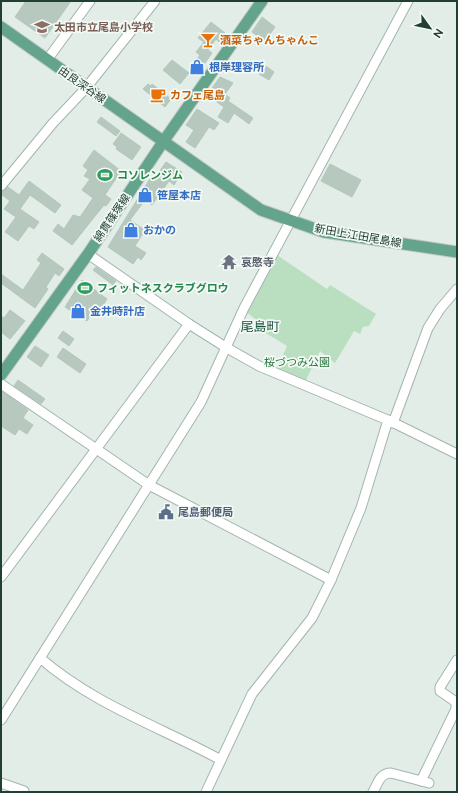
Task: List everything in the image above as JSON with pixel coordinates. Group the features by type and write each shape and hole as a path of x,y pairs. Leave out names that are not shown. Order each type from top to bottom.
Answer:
{"main road":[{"name":"綿貫篠塚線","path":"1,375 88,254 163,142 262,1"},
{"name":"由良深谷線","path":"1,27 163,142"},
{"name":"新田上江田尾島線","path":"163,142 261,210 291,222 324,232 457,252"}],"street":[{"path":"47,60 90,1"},
{"path":"1,186 53,123 86,88 155,1"},
{"path":"1,720 201,402 244,308 408,1"},
{"path":"88,254 189,324 258,366 390,422 457,454"},
{"path":"206,792 252,694 312,618 331,580 361,508 390,422 428,328 440,309 457,289"},
{"path":"1,577 95,448 189,324"},
{"path":"1,384 149,484 331,580"},
{"path":"40,658 63,678 102,702 221,760"},
{"path":"373,792 382,775 391,772 425,782 456,709 456,702 440,691 442,683 457,660"},
{"path":"1,783 24,791"}],"green space":[{"name":"桜づつみ公園","path":"277,255 327,289 330,285 376,314 369,326 363,327 360,334 354,331 335,363 320,351 304,384 275,373 287,346 264,332 267,328 246,312"}],"building":[{"path":"26,1 71,1 45,38 15,17"},
{"path":"262,17 275,27 265,41 252,32"},
{"path":"211,22 225,33 219,42 216,39 208,50 212,53 198,73 191,68 200,55 196,52 204,42 198,38"},
{"path":"172,60 189,73 180,84 163,70"},
{"path":"266,66 274,72 269,80 259,74"},
{"path":"220,77 233,83 225,94 230,98 228,101 253,118 249,124 234,113 228,123 218,117 224,107 207,95"},
{"path":"148,84 151,86 152,84 171,99 165,107 143,89"},
{"path":"197,109 219,123 214,130 209,127 195,148 186,142 194,130 186,125"},
{"path":"101,117 120,131 116,136 97,122"},
{"path":"121,133 141,147 132,160 116,149 117,147 113,144"},
{"path":"94,150 121,171 105,195 111,199 106,206 104,205 72,245 53,231 58,224 64,229 73,215 80,217 93,198 82,190 90,179 84,176 88,170 83,166"},
{"path":"166,162 182,172 174,185 169,181 152,205 145,200 130,220 145,230 135,246 146,253 141,260 138,257 133,264 108,247 151,177 154,179"},
{"path":"330,164 361,180 352,197 321,181"},
{"path":"29,181 61,205 55,213 30,195 20,209 39,222 34,229 29,226 18,241 5,232 16,217 4,209 10,201 1,194 1,192 8,187 19,195"},
{"path":"42,253 64,269 59,276 55,273 46,287 48,289 35,308 1,283 1,274 23,290 41,263 37,260"},
{"path":"96,267 116,281 113,285 93,270"},
{"path":"82,280 107,299 100,310 96,307 87,321 65,307"},
{"path":"10,310 25,321 10,339 1,332 1,316 4,318"},
{"path":"63,331 74,339 69,346 58,338"},
{"path":"35,346 49,355 41,367 27,357"},
{"path":"63,348 86,364 80,373 57,357"},
{"path":"18,380 45,399 41,404 14,386"},
{"path":"1,391 28,410 23,418 33,425 27,434 19,429 15,435 1,426"}],"place":[{"name":"太田市立尾島小学校","path":"42,27"},
{"name":"酒菜ちゃんちゃんこ","path":"208,40"},
{"name":"根岸理容所","path":"197,67"},
{"name":"カフェ尾島","path":"158,95"},
{"name":"コソレンジム","path":"105,175"},
{"name":"笹屋本店","path":"145,195"},
{"name":"おかの","path":"131,230"},
{"name":"哀愍寺","path":"229,262"},
{"name":"フィットネスクラブグロウ","path":"85,288"},
{"name":"金井時計店","path":"78,311"},
{"name":"尾島郵便局","path":"166,512"}],"district":[{"name":"尾島町","path":"260,326"}]}
